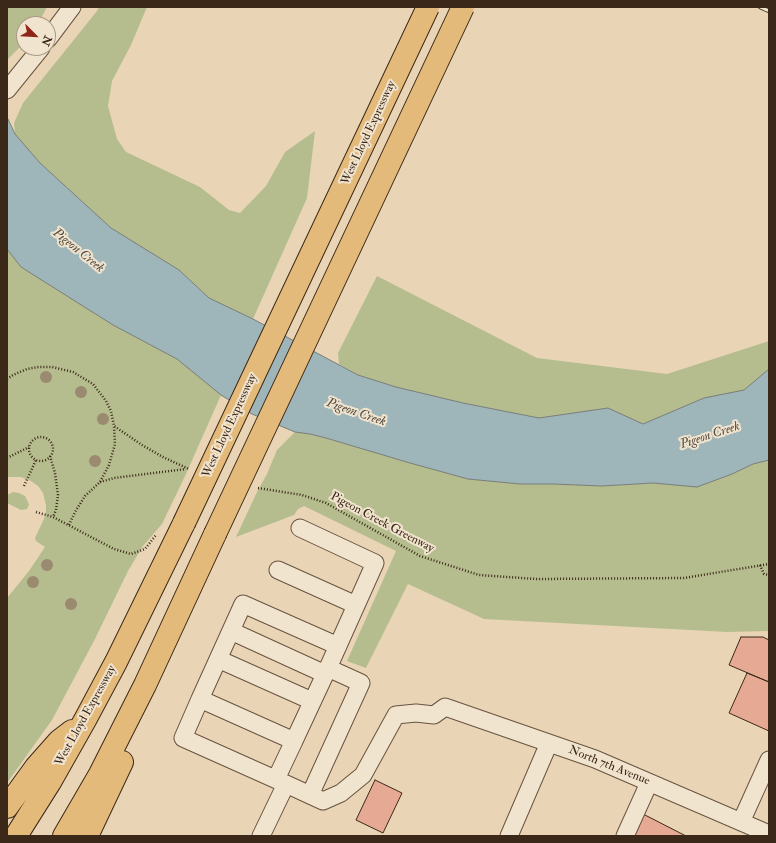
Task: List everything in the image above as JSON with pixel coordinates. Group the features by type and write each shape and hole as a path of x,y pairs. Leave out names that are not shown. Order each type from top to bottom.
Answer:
{"highway":[{"name":"West Lloyd Expressway","path":"16,836 50,782 116,662 184,523 428,7"},
{"path":"64,836 100,774 145,685 464,7"},
{"path":"87,836 127,750 176,619"},
{"path":"7,807 36,767 59,741 85,720"}],"street":[{"path":"56,28 72,7"},
{"path":"7,90 35,56"},
{"path":"261,836 294,741 375,563 300,528"},
{"path":"278,570 356,605"},
{"path":"231,631 326,671 361,683 310,796 183,738 243,604 338,646"},
{"path":"218,660 312,701"},
{"path":"200,698 294,741"},
{"name":"North 7th Avenue","path":"310,796 323,802 341,793 363,775 396,715 416,713 434,715 445,706 595,759 769,834"},
{"path":"509,836 550,743"},
{"path":"741,822 769,760"},
{"path":"625,836 649,783"}],"path":[{"path":"7,379 27,369 39,367 52,366 74,372 93,384 106,400 111,411 115,444 109,465 100,482 85,496 69,525"},
{"path":"114,426 142,445 187,468 195,470"},
{"path":"7,458 29,447 36,438 40,437 47,439 50,442 52,449 50,456 55,473 58,496 56,510 53,517"},
{"path":"29,447 30,454 36,460 43,460 50,456"},
{"path":"24,486 36,460"},
{"path":"100,482 114,478 174,471 187,468"},
{"name":"Pigeon Creek Greenway","path":"256,487 302,495 326,503 420,556 478,575 536,579 684,578 769,564"},
{"path":"36,512 53,517 114,549 131,554 145,549 159,530"},
{"path":"760,565 764,574 769,575"}],"green space":[{"path":"7,7 47,7 42,16 16,16 16,51 7,60"},
{"path":"99,7 147,7 131,45 112,81 108,106 117,139 126,152 200,187 229,210 240,213 266,186 285,152 315,131 307,198 253,319 209,298 179,270 111,228 40,163 15,134 14,123 23,103"},
{"path":"7,249 21,267 113,325 177,359 221,395 162,524 143,546 128,571 95,639 52,720 7,783 7,598 29,571 45,547 36,541 35,538 46,514 46,505 43,493 38,486 21,477 7,477"},
{"path":"377,276 537,358 667,374 769,341 769,369 744,390 704,398 643,424 608,408 539,418 463,403 396,387 358,375 339,364 338,353"},
{"path":"295,432 326,438 468,479 520,484 602,486 653,483 697,487 732,474 753,464 769,460 769,631 727,632 484,619 408,584 366,668 347,661 396,551 304,506 298,509 294,515 236,537 277,450"},
{"path":"13,492 25,496 29,505 27,509 21,510 7,503 7,495"}],"water":[{"name":"Pigeon Creek","path":"7,117 15,134 40,163 111,228 179,270 209,298 253,319 358,375 396,387 463,403 539,418 608,408 643,424 704,398 744,390 769,369 769,460 753,464 732,474 697,487 653,483 602,486 520,484 468,479 326,438 295,432 252,414 221,395 177,359 113,325 21,267 7,249"}],"building":[{"path":"741,637 763,637 769,640 769,682 729,665"},
{"path":"747,673 769,682 769,731 729,713"},
{"path":"375,780 402,793 383,833 356,820"},
{"path":"643,814 686,836 631,836"}],"railway":[{"path":"760,7 769,11"}]}
